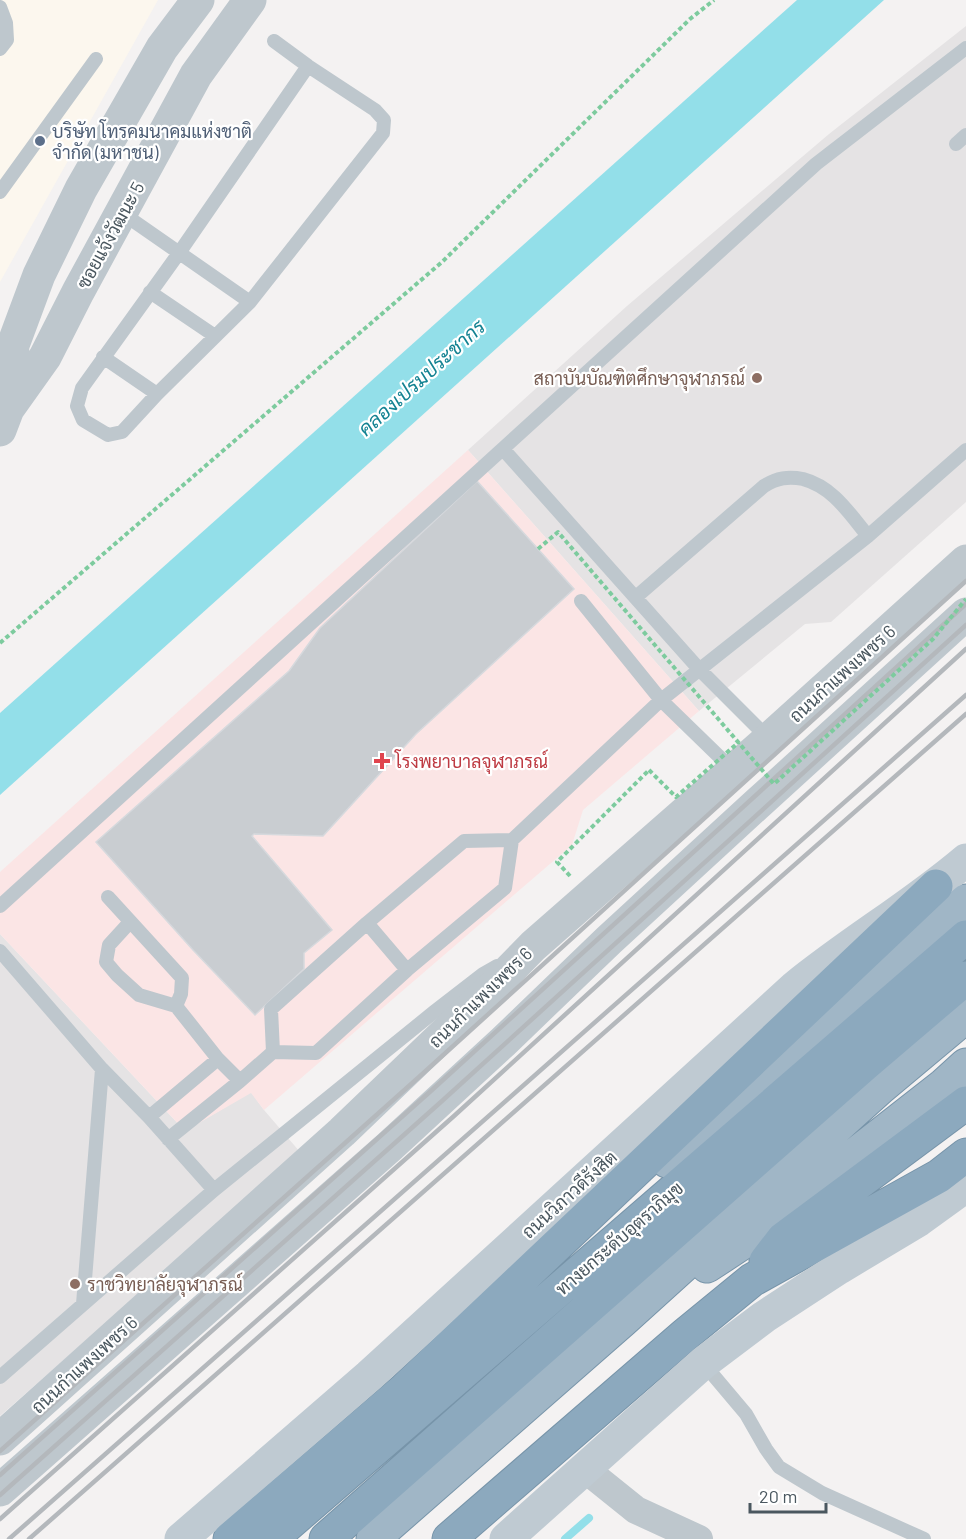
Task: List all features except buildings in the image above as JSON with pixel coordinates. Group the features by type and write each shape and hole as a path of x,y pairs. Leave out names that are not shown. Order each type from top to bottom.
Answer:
{"highway":[{"path":"882,973 951,884"},
{"path":"231,1539 405,1389 951,884"},
{"path":"231,1539 966,901"},
{"name":"ทางยกระดับอุตราภิมุข","path":"271,1539 966,937"},
{"name":"ทางยกระดับอุตราภิมุข","path":"326,1539 865,1064 966,978"},
{"path":"373,1539 623,1320 872,1095 966,1016"},
{"path":"623,1320 742,1243 944,1085 966,1065"},
{"path":"752,1280 783,1239 966,1103"},
{"path":"449,1539 686,1334 752,1280 939,1176 966,1155"}],"main road":[{"name":"ถนนวิภาวดีรังสิต","path":"181,1539 369,1377 795,987 824,963 951,884 966,860"},
{"path":"507,1539 703,1363 764,1317 919,1220 966,1186"}],"street":[{"name":"ซอยแจ้งวัฒนะ 5","path":"3,420 13,345 39,275 81,189 162,48 198,0"},
{"name":"ซอยแจ้งวัฒนะ 5","path":"3,420 45,357 196,75 250,0"},
{"name":"ถนนกำแพงเพชร 6","path":"0,1439 342,1132 533,946 747,750 966,561"},
{"path":"0,1490 388,1147 962,612 928,595"},
{"path":"585,1469 636,1510 699,1539"}],"lane":[{"path":"0,7 6,22 7,40 0,49"},
{"path":"274,41 375,110 384,120 383,133 250,302 122,432 108,435 83,420 77,405 82,388 179,253 308,66"},
{"path":"0,906 816,164 966,48"},
{"path":"0,192 96,59"},
{"path":"122,213 250,302"},
{"path":"150,292 215,336"},
{"path":"103,357 157,394"},
{"path":"503,449 699,669 747,750"},
{"path":"168,1139 273,1052 316,1053 407,970 505,888 512,840 661,699 868,536 966,450"},
{"path":"636,597 764,486 783,477 794,477 815,483 827,490 868,536"},
{"path":"580,601 661,699 747,750"},
{"path":"273,1052 271,1009 367,923 464,841 512,840"},
{"path":"108,897 182,978 181,994 176,1005"},
{"path":"130,922 109,945 106,962 139,995 176,1005 218,1059 240,1081"},
{"path":"367,923 407,970"},
{"path":"0,1377 214,1190 483,974 533,946"},
{"path":"0,951 102,1069 149,1117 214,1190"},
{"path":"149,1117 218,1059"},
{"path":"83,1304 102,1069"},
{"path":"703,1363 746,1413 779,1467 822,1493 924,1539"}],"path":[{"path":"0,643 441,262 690,19 714,0"},
{"path":"538,549 558,532 774,784 962,612"},
{"path":"557,862 649,770 676,797 747,750"}],"shaded area":[{"name":"บริษัท โทรคมนาคมแห่งชาติ จำกัด (มหาชน)","path":"0,0 158,0 0,282"},
{"name":"สถาบันบัณฑิตศึกษาจุฬาภรณ์","path":"966,26 966,502 831,622 805,624 699,711 468,450 627,306 829,134"},
{"name":"โรงพยาบาลจุฬาภรณ์","path":"468,450 699,711 583,810 572,845 264,1110 251,1093 185,1131 0,934 0,872"},
{"name":"ราชวิทยาลัยจุฬาภรณ์","path":"0,934 185,1131 251,1092 300,1152 0,1416"}],"water":[{"name":"คลองเปรมประชากร","path":"797,0 884,0 0,795 0,713"}],"waterway":[{"path":"565,1539 589,1518"}],"railway":[{"path":"0,1451 419,1077 966,581"},
{"path":"0,1475 432,1090 966,604"},
{"path":"0,1495 442,1101 966,625"},
{"path":"0,1519 454,1116 966,649"},
{"path":"9,1539 966,695"},
{"path":"29,1539 966,714"}],"place":[{"name":"บริษัท โทรคมนาคมแห่งชาติ จำกัด (มหาชน)","path":"40,141"},
{"name":"สถาบันบัณฑิตศึกษาจุฬาภรณ์","path":"757,378"},
{"name":"โรงพยาบาลจุฬาภรณ์","path":"382,761"},
{"name":"ราชวิทยาลัยจุฬาภรณ์","path":"75,1284"}]}
